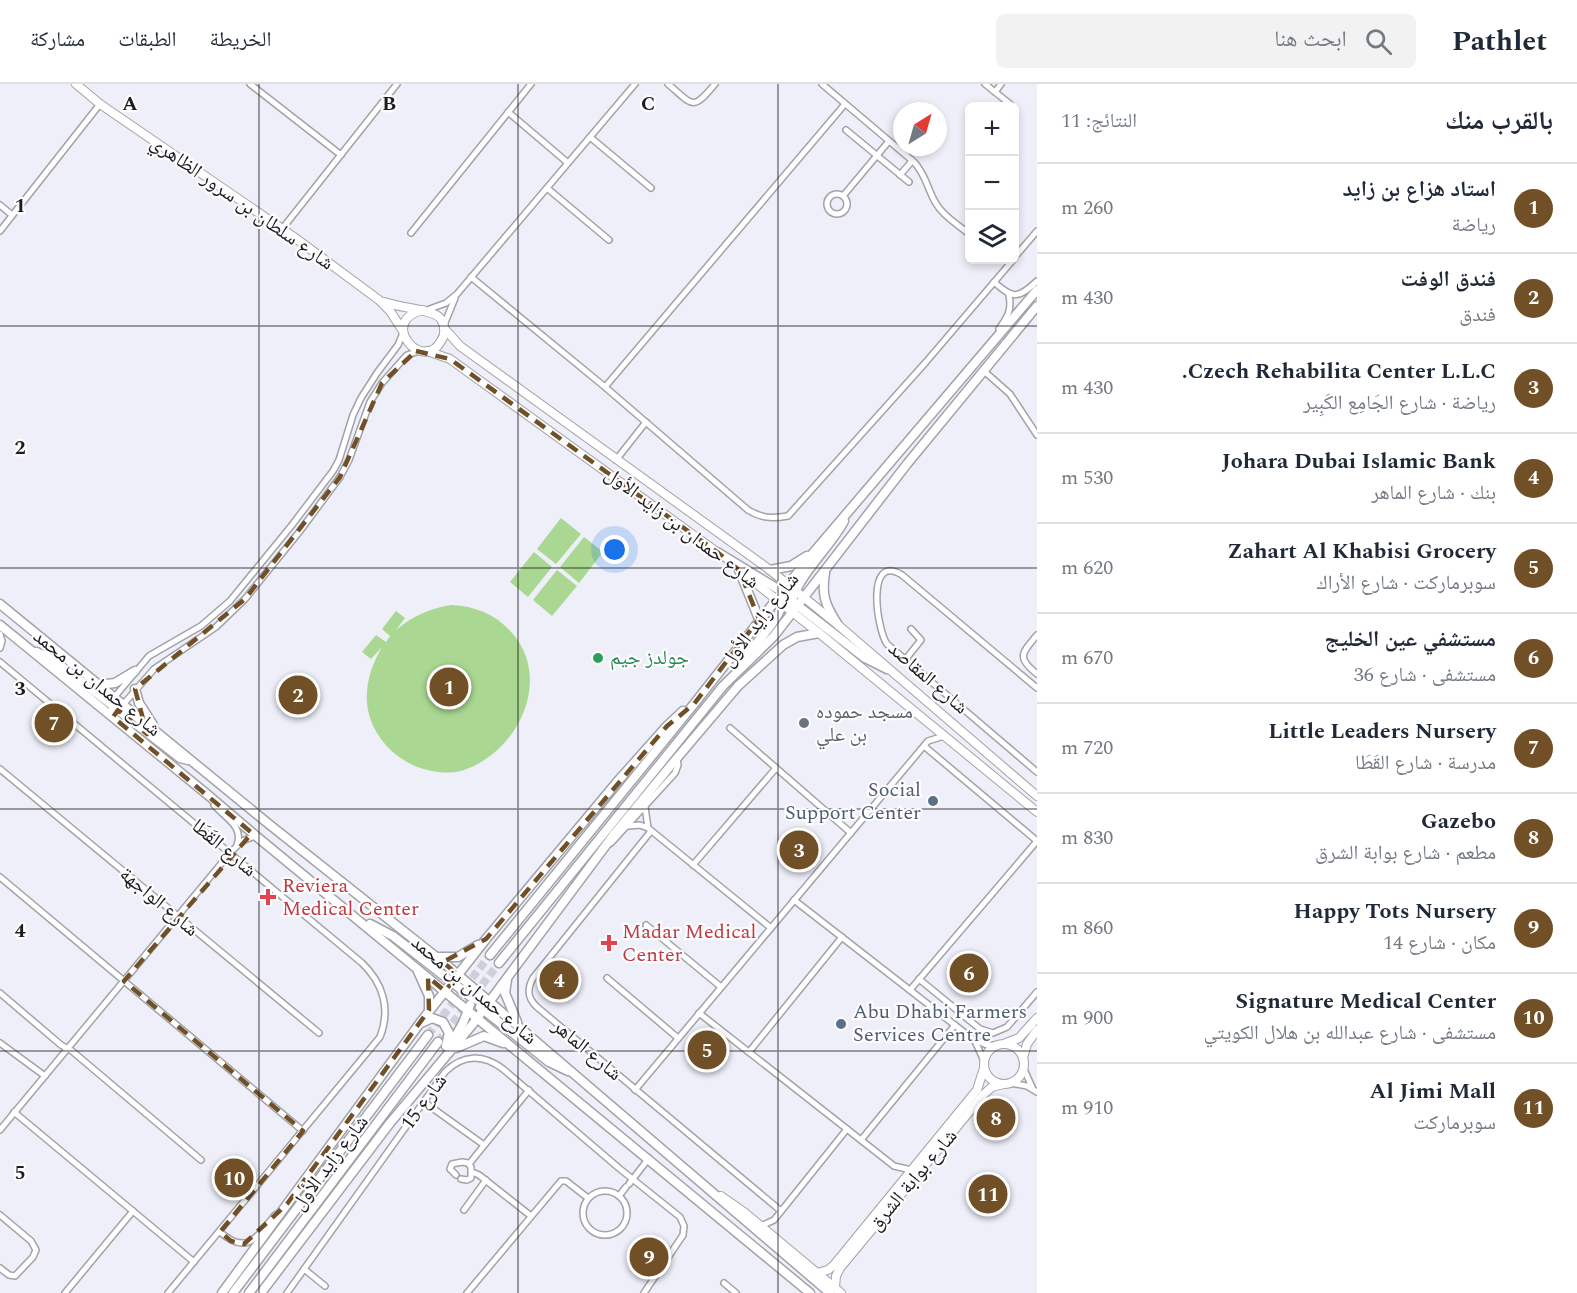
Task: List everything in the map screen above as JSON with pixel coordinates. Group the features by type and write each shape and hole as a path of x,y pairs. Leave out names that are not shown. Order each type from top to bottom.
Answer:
{"main road":[{"name":"شارع سلطان بن سرور الظاهري","path":"76,84 100,104 282,229 379,300 395,317 403,332"},
{"name":"شارع زايد الأول","path":"499,963 723,686 774,636 788,598 813,552 1037,290"},
{"name":"شارع سلطان بن سرور الظاهري","path":"379,300 400,308 425,310"},
{"name":"شارع زايد الأول","path":"490,956 694,704 759,619 788,598 803,597 825,572 907,464 1037,306"},
{"path":"425,310 438,315 444,327 442,340 433,349 423,351 410,346 403,332 409,316 425,310"},
{"name":"شارع حمدان بن زايد الأول","path":"444,327 460,346 770,570 788,598 819,633 1037,812"},
{"name":"شارع حمدان بن زايد الأول","path":"423,351 450,359 739,570 788,598"},
{"path":"723,686 835,539 849,510"},
{"path":"717,552 788,598 859,653 887,669"},
{"path":"770,570 791,566 813,552"},
{"path":"739,570 759,619"},
{"path":"825,572 823,593 838,625"},
{"path":"803,597 1037,796"},
{"name":"شارع حمدان بن محمد","path":"0,604 99,686 109,704 158,733 436,957 572,1071 700,1183 836,1291"},
{"name":"شارع حمدان بن محمد","path":"0,625 31,650 118,711 208,795 256,836 416,966 448,987 469,1010 508,1045 649,1158 810,1293"},
{"path":"738,686 783,645 797,638 819,633"},
{"path":"443,1058 453,1049 599,855 738,686 774,636"},
{"path":"99,686 115,683 135,671"},
{"path":"135,689 142,709 158,733"},
{"path":"222,1293 429,1010 659,734 694,704"},
{"path":"118,711 180,758 192,760"},
{"path":"361,921 393,936 448,987 471,999 549,1062 561,1069 572,1071"},
{"path":"436,957 458,957 486,939"},
{"path":"416,966 429,996 429,1010"},
{"path":"261,1292 390,1123 443,1058 460,1029 469,1010 471,999 467,986 458,975"},
{"path":"507,978 505,993 520,1027"},
{"path":"471,999 489,1001"},
{"path":"420,1023 436,1018 446,1025 449,1038 443,1058"},
{"path":"1037,1018 1019,1038 1001,1044 987,1053 984,1064 989,1078 999,1083 1007,1083 1019,1077 1027,1044 1037,1030"},
{"name":"شارع زايد الأول","path":"233,1293 428,1035"},
{"path":"453,1049 484,1036 508,1045"},
{"name":"شارع زايد الأول","path":"249,1293 438,1042"},
{"path":"1001,1044 1014,1047 1023,1058"},
{"name":"شارع بوابة الشرق","path":"817,1273 828,1270 834,1265 977,1090 984,1064"},
{"name":"شارع بوابة الشرق","path":"836,1291 836,1276 840,1268 984,1094 992,1087 1007,1083"},
{"path":"700,1183 735,1205 836,1291"}],"street":[{"path":"250,84 341,155"},
{"path":"282,229 397,84"},
{"path":"411,233 531,84"},
{"path":"425,310 446,303 457,294 635,84"},
{"path":"668,84 688,101 696,104 715,84"},
{"path":"822,84 912,161 925,177 940,210 965,231"},
{"path":"985,84 1007,102"},
{"path":"995,92 1001,84"},
{"path":"0,231 100,104"},
{"path":"605,387 844,104"},
{"path":"508,112 568,163"},
{"path":"846,130 909,182"},
{"path":"590,137 651,188"},
{"path":"843,196 889,141"},
{"path":"900,175 912,161"},
{"path":"547,188 609,240"},
{"path":"0,205 12,215"},
{"path":"1019,253 1037,231"},
{"path":"471,277 605,387 748,510 760,517 772,519 788,516 926,362 1008,265"},
{"path":"1009,295 1023,293 1037,281"},
{"path":"988,348 1010,311 1009,295 994,282"},
{"path":"444,327 457,294"},
{"path":"109,704 135,671 154,652 201,626 230,601 292,525 337,463 361,398 376,373 398,345 403,332"},
{"path":"118,711 135,689 161,663 216,627 245,599 340,477 349,460 370,402 382,383 407,355 423,351"},
{"path":"984,371 1010,394 1037,435"},
{"path":"616,460 646,422"},
{"name":"شارع المقاصد","path":"1037,688 902,574 888,571 879,577 877,581 880,631 886,644 1037,772"},
{"path":"905,660 921,640 911,629"},
{"path":"0,634 2,641 0,648"},
{"path":"1037,635 1025,649 1023,656 1025,664 1037,674"},
{"name":"شارع القَطَا","path":"0,662 362,963 377,980 383,996 384,1021 380,1037 168,1293"},
{"path":"635,1089 926,743 930,731 929,722"},
{"path":"730,728 851,832"},
{"path":"926,743 946,736"},
{"path":"910,990 1037,841 926,743"},
{"path":"599,855 675,773 678,765 677,758"},
{"path":"693,865 776,768"},
{"name":"شارع الواجهة","path":"0,769 319,1033"},
{"path":"208,795 216,807 238,829 239,838 236,847"},
{"path":"645,807 650,830"},
{"path":"628,826 639,825 650,830 771,928"},
{"name":"شارع الماهر","path":"650,830 533,978 528,990 533,1004 781,1211"},
{"path":"0,1130 230,853 245,839 256,836"},
{"path":"0,877 303,1131"},
{"path":"794,900 974,1040 987,1045 1001,1044"},
{"path":"646,925 721,987"},
{"path":"749,1052 842,937"},
{"path":"607,978 678,1038"},
{"path":"919,979 980,1029 993,1033 1007,1027 1037,992"},
{"path":"0,993 201,1160"},
{"path":"699,1013 894,1166 902,1181"},
{"path":"861,1140 955,1025"},
{"path":"974,1040 984,1064"},
{"path":"0,1043 45,1076"},
{"name":"شارع 15","path":"287,1293 449,1068 461,1060 475,1057 492,1061 529,1090 629,1183 683,1221 684,1231 644,1293"},
{"path":"1023,1067 1035,1090"},
{"path":"1007,1083 1035,1090"},
{"path":"469,1164 529,1090"},
{"path":"424,1102 484,1145"},
{"path":"14,1112 194,1262"},
{"path":"761,1226 774,1220 847,1129"},
{"path":"619,1196 649,1158"},
{"path":"456,1175 450,1169 452,1164 464,1161 469,1164 472,1172 486,1180 531,1216"},
{"path":"894,1166 911,1170"},
{"path":"461,1179 469,1180 472,1172"},
{"path":"464,1210 486,1180"},
{"path":"467,1293 562,1180 588,1198"},
{"path":"603,1191 619,1196 626,1207 626,1220 619,1230 607,1235 594,1233 585,1223 583,1210 588,1198 603,1191"},
{"path":"220,1232 235,1243 249,1242 287,1204"},
{"path":"65,1293 133,1211"},
{"path":"0,1215 31,1241 36,1250 33,1257 15,1276 9,1275 0,1268"},
{"path":"774,1220 774,1237"},
{"path":"304,1269 325,1286"},
{"path":"724,1283 736,1293"}],"highlighted area":[{"path":"416,351 450,359 717,552 739,570 759,619 694,704 667,726 486,939 443,962 458,975 445,991 428,977 429,1010 287,1204 244,1244 231,1241 220,1232 303,1131 124,981 252,833 113,717 118,710 147,734 135,689 245,599 340,477 382,383"}],"green space":[{"path":"561,518 581,534 556,564 537,549"},
{"path":"584,537 603,552 579,583 560,567"},
{"path":"534,552 552,567 528,597 510,582"},
{"path":"557,570 577,586 552,616 533,600"},
{"path":"452,605 469,607 492,616 512,633 524,651 529,671 529,692 524,712 514,731 500,747 483,761 458,772 446,773 415,766 384,744 368,712 367,701 372,668 382,647 371,659 362,652 376,635 386,642 390,636 382,629 396,611 405,618 396,630 422,613"}],"tunnel":[{"path":"428,1035 490,955"},
{"path":"438,1042 499,963"}],"place":[{"name":"جولدز جيم","path":"598,658"},
{"name":"استاد هزاع بن زايد","path":"449,687"},
{"name":"فندق الوفت","path":"298,695"},
{"name":"Little Leaders Nursery","path":"54,723"},
{"name":"مسجد حموده بن علي","path":"804,723"},
{"name":"Social Support Center","path":"933,801"},
{"name":"Czech Rehabilita Center L.L.C.","path":"799,850"},
{"name":"Reviera Medical Center","path":"268,897"},
{"name":"Madar Medical Center","path":"609,943"},
{"name":"مستشفي عين الخليج","path":"969,973"},
{"name":"Johara Dubai Islamic Bank","path":"559,980"},
{"name":"Abu Dhabi Farmers Services Centre","path":"841,1024"},
{"name":"Zahart Al Khabisi Grocery","path":"707,1050"},
{"name":"Gazebo","path":"996,1118"},
{"name":"Signature Medical Center","path":"234,1178"},
{"name":"Al Jimi Mall","path":"988,1194"},
{"name":"Happy Tots Nursery","path":"649,1257"}]}
